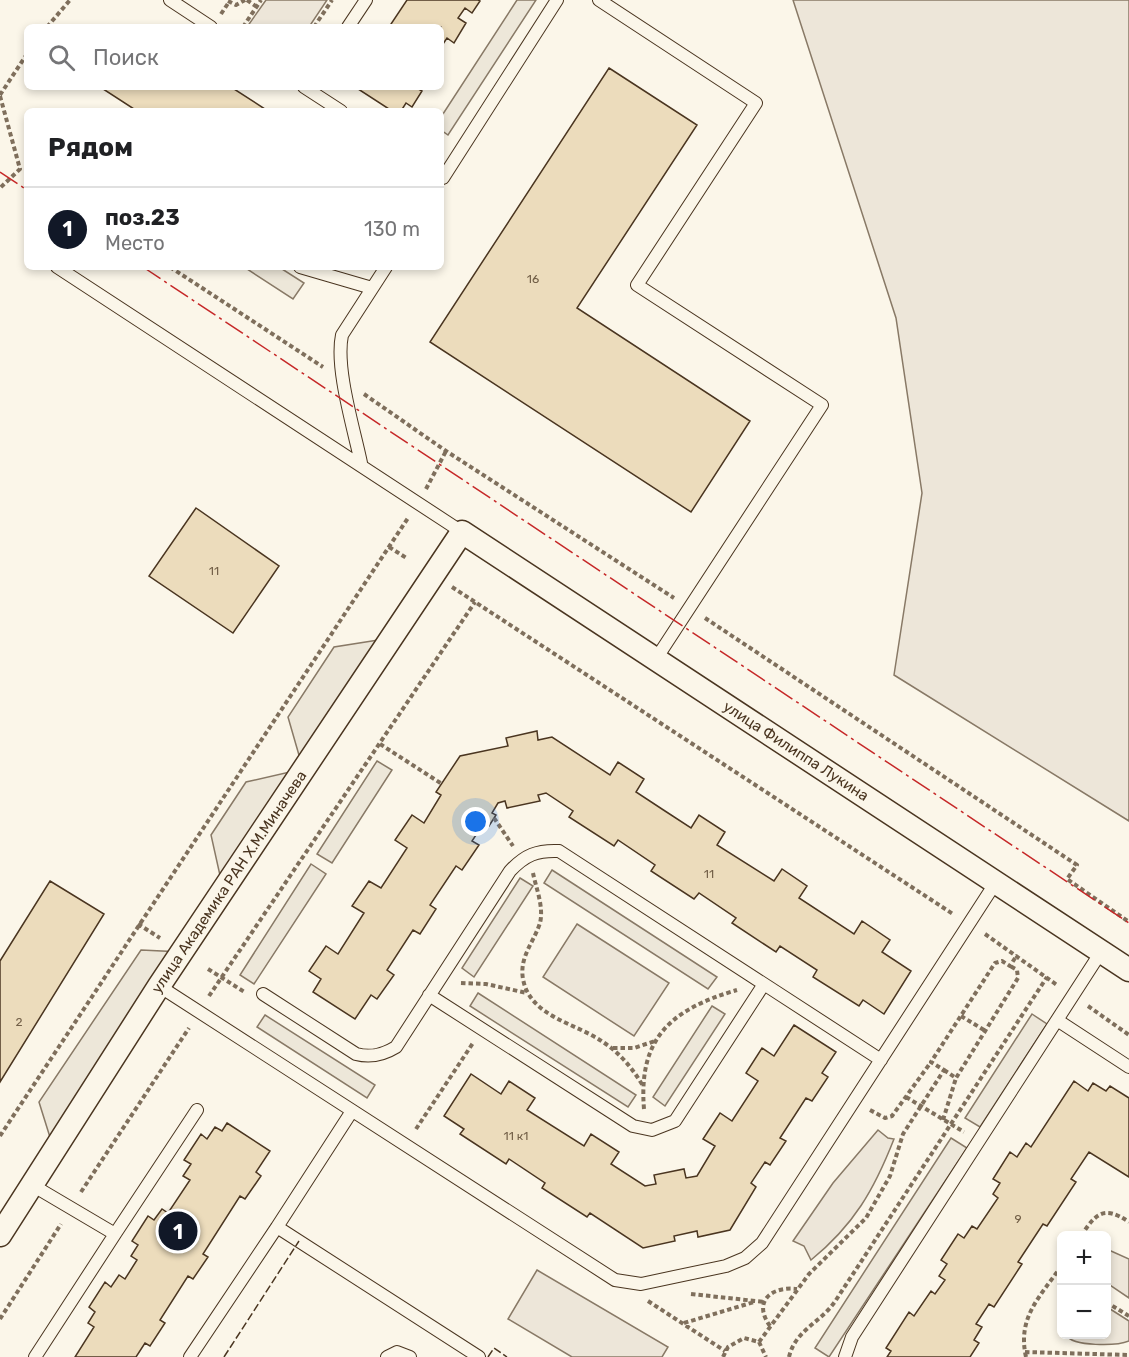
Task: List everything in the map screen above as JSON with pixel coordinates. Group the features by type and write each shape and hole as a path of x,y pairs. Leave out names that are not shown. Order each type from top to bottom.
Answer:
{"street":[{"name":"улица Филиппа Лукина","path":"462,532 1129,970"},
{"name":"улица Академика РАН Х.М.Миначева","path":"0,1234 159,986 462,532"}],"lane":[{"path":"170,0 207,24"},
{"path":"350,24 366,0"},
{"path":"444,175 557,0"},
{"path":"598,0 756,103 637,285 822,405 656,659"},
{"path":"310,90 337,108"},
{"path":"62,270 361,463 462,532"},
{"path":"310,270 372,288"},
{"path":"361,463 340,354 342,335 384,270"},
{"path":"263,994 356,1054 373,1056 396,1047 510,871 525,857 543,850 559,851 881,1059"},
{"path":"159,986 615,1280 641,1284 726,1266 754,1251 996,882"},
{"path":"845,1357 852,1337 1101,952"},
{"path":"429,995 633,1126 647,1131 658,1130 675,1121 763,983"},
{"path":"1057,1020 1129,1067"},
{"path":"35,1357 197,1110"},
{"path":"190,1357 352,1111"},
{"path":"32,1185 72,1206 115,1234"},
{"path":"277,1227 476,1356"},
{"path":"387,1357 397,1352 410,1357"}],"path":[{"path":"50,24 70,0"},
{"path":"227,0 236,5 246,0 257,6"},
{"path":"245,24 261,0"},
{"path":"316,24 332,0"},
{"path":"24,59 0,96 20,169 24,172"},
{"path":"0,188 20,169"},
{"path":"175,270 1077,865 1067,879 1129,922"},
{"path":"0,1136 419,502 446,451"},
{"path":"389,547 408,559"},
{"path":"449,585 1017,955 1129,1035"},
{"path":"0,1319 221,977 475,602"},
{"path":"380,744 442,784"},
{"path":"494,818 525,857 541,916 523,963 523,979 528,993 543,1011 613,1048 630,1066 643,1086"},
{"path":"138,924 160,938"},
{"path":"1010,966 1017,955"},
{"path":"876,1114 885,1118 891,1117 931,1062 995,963 1002,961 1017,970 1018,976 956,1078 943,1120"},
{"path":"208,969 249,995"},
{"path":"789,1357 800,1334 831,1308 1047,977"},
{"path":"647,1131 643,1086 649,1054 655,1041 678,1014 689,1007 763,983"},
{"path":"436,984 486,984 528,993"},
{"path":"961,1016 984,1030"},
{"path":"406,1145 482,1029"},
{"path":"613,1048 634,1048 655,1041"},
{"path":"931,1062 956,1078"},
{"path":"759,1342 797,1289 823,1259 866,1218 890,1176 903,1134 944,1070"},
{"path":"906,1097 979,1141"},
{"path":"1084,1231 1094,1217 1106,1212 1129,1222"},
{"path":"1057,1276 1025,1321 1022,1331 1025,1355 1129,1355"},
{"path":"615,1280 725,1351"},
{"path":"770,1326 765,1318 765,1302 769,1294 779,1288 797,1289"},
{"path":"682,1292 765,1302"},
{"path":"683,1324 759,1301"},
{"path":"1111,1305 1129,1316"},
{"path":"723,1357 725,1351 735,1341 744,1338 759,1342"},
{"path":"759,1342 766,1357"}],"shaded area":[{"path":"266,0 327,0 311,24 249,24"},
{"path":"517,0 536,0 448,135 444,132 444,112"},
{"path":"793,0 1129,0 1129,821 894,675 922,493 896,318"},
{"path":"249,270 284,270 304,283 293,299"},
{"path":"391,638 223,889 211,835 246,782 303,769 288,717 334,647"},
{"path":"377,761 392,770 332,863 317,854"},
{"path":"311,864 326,874 254,984 240,975"},
{"path":"552,870 717,977 708,989 544,883"},
{"path":"520,878 533,886 474,977 462,968"},
{"path":"577,924 669,983 634,1036 543,977"},
{"path":"141,950 182,952 54,1150 39,1102"},
{"path":"478,993 636,1095 628,1107 470,1006"},
{"path":"712,1006 725,1014 665,1106 653,1097"},
{"path":"1032,1014 1047,1024 980,1127 965,1118"},
{"path":"265,1015 375,1085 367,1098 257,1027"},
{"path":"878,1130 888,1138 894,1139 879,1174 851,1220 811,1260 804,1246 793,1241 833,1183"},
{"path":"951,1138 967,1148 829,1357 815,1348"},
{"path":"1111,1251 1129,1259 1129,1298 1111,1286"},
{"path":"537,1270 668,1347 662,1357 572,1357 508,1319"},
{"path":"1111,1310 1129,1321 1129,1341 1106,1344 1077,1342 1070,1339 1111,1339"}],"building":[{"path":"407,0 480,1 472,13 465,8 458,18 466,23 454,43 447,38 444,42 444,24 391,24"},
{"path":"609,68 697,125 577,308 750,421 691,512 430,342"},
{"path":"105,90 236,90 263,108 132,108"},
{"path":"360,90 422,91 412,107 406,103 403,108 387,108"},
{"path":"196,508 279,566 233,633 149,576"},
{"path":"537,731 538,740 552,737 610,775 618,762 644,779 636,792 665,811 691,828 699,815 725,832 717,845 774,881 782,869 807,886 799,898 854,934 862,921 890,940 882,952 911,971 884,1014 863,1000 859,1006 813,977 817,970 780,946 776,952 732,923 736,918 699,893 694,899 651,871 655,865 618,840 614,846 569,817 573,811 546,793 538,795 540,801 507,808 505,801 498,803 492,813 496,815 489,826 484,823 472,841 479,845 462,870 456,866 430,905 436,909 420,934 413,930 387,970 394,975 377,999 371,995 355,1019 313,992 321,979 309,971 326,946 338,954 364,913 352,906 369,881 381,888 407,848 395,840 412,815 424,823 441,795 436,792 460,756 508,746 506,738"},
{"path":"50,881 104,914 0,1082 0,961"},
{"path":"794,1025 836,1052 822,1073 828,1077 812,1101 806,1098 780,1138 786,1141 770,1165 765,1162 751,1183 756,1187 730,1230 698,1237 697,1231 674,1236 675,1241 643,1248 590,1213 587,1217 542,1188 545,1183 509,1159 506,1164 460,1134 464,1129 444,1116 471,1074 501,1094 509,1081 535,1098 527,1110 584,1146 591,1134 619,1152 611,1164 645,1186 656,1184 654,1175 684,1169 686,1178 697,1176 715,1146 703,1139 720,1113 732,1121 758,1081 746,1073 762,1048 774,1056"},
{"path":"1074,1081 1088,1091 1093,1083 1106,1091 1110,1086 1129,1098 1129,1177 1089,1152 1071,1179 1076,1182 1047,1226 1043,1224 1018,1262 1022,1264 994,1307 989,1304 976,1324 982,1327 974,1340 979,1343 970,1357 887,1357 891,1351 886,1348 909,1312 914,1316 931,1291 935,1294 945,1280 939,1276 947,1264 941,1260 958,1234 964,1238 972,1226 977,1229 998,1198 993,1194 1000,1183 993,1179 1010,1152 1017,1157 1026,1143 1031,1147"},
{"path":"227,1123 270,1151 256,1172 261,1176 245,1199 240,1196 203,1254 208,1257 193,1279 188,1276 160,1320 165,1323 150,1346 145,1343 136,1357 75,1357 94,1327 88,1323 95,1312 89,1307 105,1282 111,1287 119,1275 125,1279 137,1260 131,1256 138,1245 132,1241 148,1216 154,1220 162,1209 168,1213 190,1180 183,1176 191,1164 184,1160 201,1134 207,1139 215,1127 222,1131"}],"fence":[{"path":"224,1357 299,1241"},
{"path":"488,1357 494,1348 507,1357"}],"power":[{"path":"0,172 24,188"},
{"path":"148,270 1129,923"}],"place":[{"name":"поз.23","path":"178,1231"}]}
